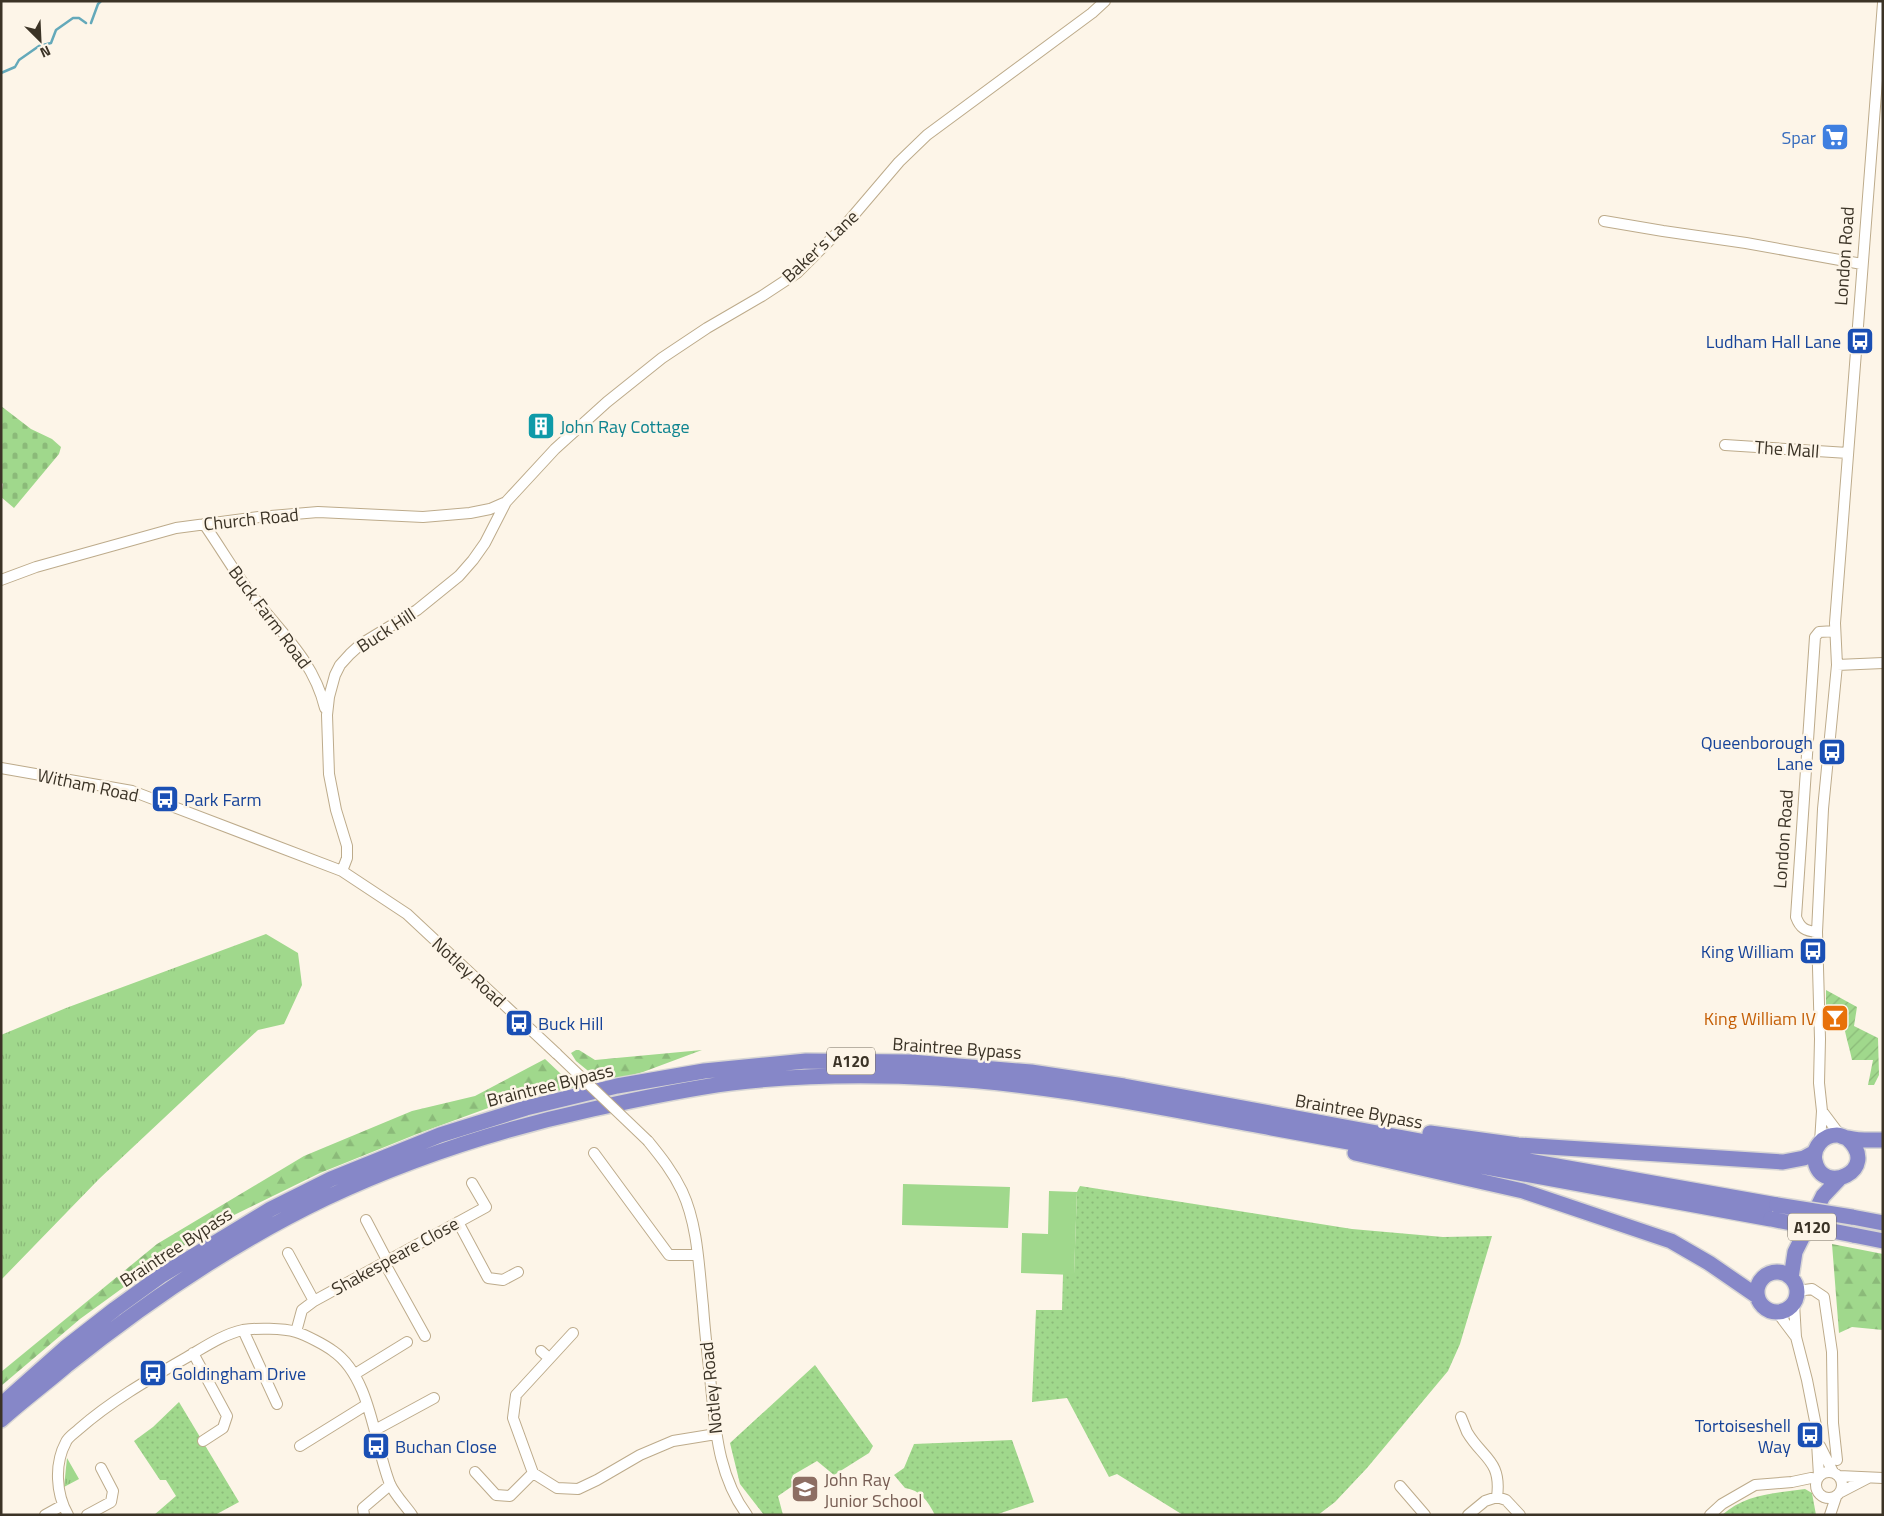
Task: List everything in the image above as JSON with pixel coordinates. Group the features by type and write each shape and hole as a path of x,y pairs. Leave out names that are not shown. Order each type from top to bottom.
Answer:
{"highway":[{"name":"Braintree Bypass","path":"1,1405 65,1348 162,1275 271,1209 331,1179 440,1135 526,1108 616,1086 704,1071 806,1061 911,1062 997,1068 1070,1077 1395,1136 1774,1212"},
{"name":"Braintree Bypass","path":"1,1420 130,1315 170,1287 229,1250 325,1199 392,1170 469,1142 551,1118 660,1095 733,1083 800,1078 872,1076 940,1078 1066,1091 1529,1177 1774,1212"},
{"path":"1395,1136 1411,1130 1518,1145 1783,1162 1804,1158 1818,1147 1826,1137 1844,1137 1883,1142"},
{"path":"1310,1136 1357,1154 1523,1191 1670,1242 1709,1263 1757,1296 1764,1308 1777,1312 1783,1312 1794,1290 1794,1252"},
{"path":"1844,1137 1854,1144 1858,1160"},
{"path":"1757,1296 1758,1287 1762,1280 1794,1252 1823,1196 1839,1179 1851,1172 1858,1160 1883,1142"},
{"path":"1818,1147 1817,1167 1821,1173 1830,1178 1839,1179"},
{"path":"1821,1173 1823,1196"},
{"name":"A120","path":"1774,1212 1852,1217 1883,1223"},
{"name":"A120","path":"1774,1212 1853,1236 1879,1240"},
{"path":"1769,1274 1777,1272 1794,1290"}],"street":[{"name":"Baker's Lane","path":"506,502 555,449 607,402 647,369 682,344 797,273 847,223 899,162 927,135 1092,14 1105,1"},
{"name":"London Road","path":"1818,1147 1822,1111 1819,1083 1820,1038 1817,932 1823,809 1837,665 1835,631 1883,3"},
{"path":"1604,220 1862,264"},
{"name":"The Mall","path":"1726,445 1848,453"},
{"name":"Church Road","path":"1,580 36,567 176,528 259,517 318,512 423,517 470,513 490,509 506,502"},
{"name":"Buck Hill","path":"342,871 347,858 347,846 336,810 329,774 326,715 333,681 340,665 361,644 423,606 459,576 485,543 506,502"},
{"name":"Buck Farm Road","path":"204,524 251,593 309,667 321,692 326,715"},
{"name":"London Road","path":"1817,932 1808,932 1800,926 1796,917 1815,637 1819,632 1835,631"},
{"path":"1837,665 1883,663"},
{"name":"Witham Road","path":"1,768 132,791 342,871"},
{"name":"Notley Road","path":"342,871 406,914 648,1141 667,1164 682,1191 692,1218 716,1434 722,1464 739,1504 747,1515"},
{"path":"1822,1111 1844,1137"},
{"path":"594,1153 670,1255 697,1255"},
{"name":"Shakespeare Close","path":"296,1332 302,1310 314,1301 486,1207 472,1183"},
{"path":"366,1220 425,1336"},
{"path":"458,1222 488,1278 503,1280 518,1272"},
{"path":"288,1253 314,1301"},
{"path":"1828,1515 1816,1486 1818,1478 1818,1443 1807,1380 1796,1337 1794,1290 1812,1289 1824,1297 1832,1352 1833,1423 1836,1460"},
{"path":"1777,1312 1796,1337"},
{"path":"243,1330 277,1404"},
{"path":"68,1515 63,1505 58,1480 59,1461 66,1441 97,1414 193,1353 219,1338 243,1330 296,1332 334,1351 355,1374 375,1430 390,1485 412,1515"},
{"path":"573,1333 545,1354 516,1395 513,1418 533,1473 557,1488 578,1489 640,1455 672,1441 716,1434"},
{"path":"355,1374 406,1342"},
{"path":"193,1353 227,1416 222,1428 203,1441"},
{"path":"375,1430 434,1398"},
{"path":"300,1446 366,1405"},
{"path":"1461,1417 1468,1433 1494,1467 1499,1486 1497,1497"},
{"path":"1818,1443 1843,1484 1828,1515"},
{"path":"87,1515 111,1502 113,1491 101,1468"},
{"path":"475,1472 486,1479 496,1495 510,1496 533,1473"},
{"path":"1710,1515 1722,1504 1755,1484 1792,1482 1818,1478 1828,1472 1883,1478"},
{"path":"1792,1482 1812,1488 1820,1495 1829,1499 1869,1477"},
{"path":"364,1515 363,1508 390,1485"},
{"path":"1400,1486 1425,1515"},
{"path":"1468,1515 1485,1501 1497,1497 1506,1500 1520,1515"},
{"path":"45,1515 63,1505"}],"green space":[{"path":"1,406 31,429 52,439 61,447 59,454 14,508 1,497 3,484 1,482"},
{"path":"266,934 298,953 302,985 284,1024 258,1030 99,1179 1,1280 1,1035 66,1008"},
{"path":"1826,990 1857,1007 1854,1026 1878,1038 1879,1075 1874,1085 1868,1085 1873,1060 1852,1060 1843,1014 1839,1014 1839,1010 1826,1010"},
{"path":"576,1050 595,1060 702,1050 643,1072 603,1083 576,1061 571,1053"},
{"path":"545,1059 576,1088 518,1097 417,1134 320,1173 226,1219 161,1260 80,1319 1,1386 1,1372 157,1244 304,1156 412,1111 475,1096"},
{"path":"903,1184 1010,1187 1008,1228 902,1225"},
{"path":"1080,1186 1352,1229 1443,1237 1492,1236 1460,1344 1448,1371 1367,1468 1335,1502 1318,1515 1183,1515 1117,1474 1109,1477 1067,1398 1032,1402 1036,1310 1062,1310 1063,1274 1074,1274 1077,1192"},
{"path":"1049,1191 1077,1192 1074,1275 1021,1273 1022,1233 1048,1234"},
{"path":"1832,1244 1883,1254 1883,1330 1852,1327 1839,1333"},
{"path":"815,1365 873,1446 869,1453 834,1475 817,1461 793,1475 791,1480 794,1485 778,1496 783,1515 764,1515 740,1484 730,1443"},
{"path":"179,1402 239,1502 215,1515 154,1515 176,1496 166,1480 160,1480 134,1441 153,1427"},
{"path":"1012,1440 1034,1502 995,1515 935,1515 923,1497 915,1491 905,1488 894,1475 904,1468 914,1444"},
{"path":"67,1458 79,1479 64,1487"},
{"path":"1805,1489 1812,1493 1816,1515 1722,1515 1731,1508 1750,1499 1772,1493"}],"waterway":[{"path":"91,23 101,1"},
{"path":"1,73 15,67 19,60 39,46 51,43 56,30 73,18 79,18 86,23"}],"place":[{"name":"Spar","path":"1835,137"},
{"name":"Ludham Hall Lane","path":"1860,341"},
{"name":"John Ray Cottage","path":"541,426"},
{"name":"Queenborough Lane","path":"1832,752"},
{"name":"Park Farm","path":"165,799"},
{"name":"King William","path":"1813,951"},
{"name":"King William IV","path":"1835,1018"},
{"name":"Buck Hill","path":"519,1023"},
{"name":"Goldingham Drive","path":"153,1373"},
{"name":"Tortoiseshell Way","path":"1810,1435"},
{"name":"Buchan Close","path":"376,1446"},
{"name":"John Ray Junior School","path":"805,1489"}]}
